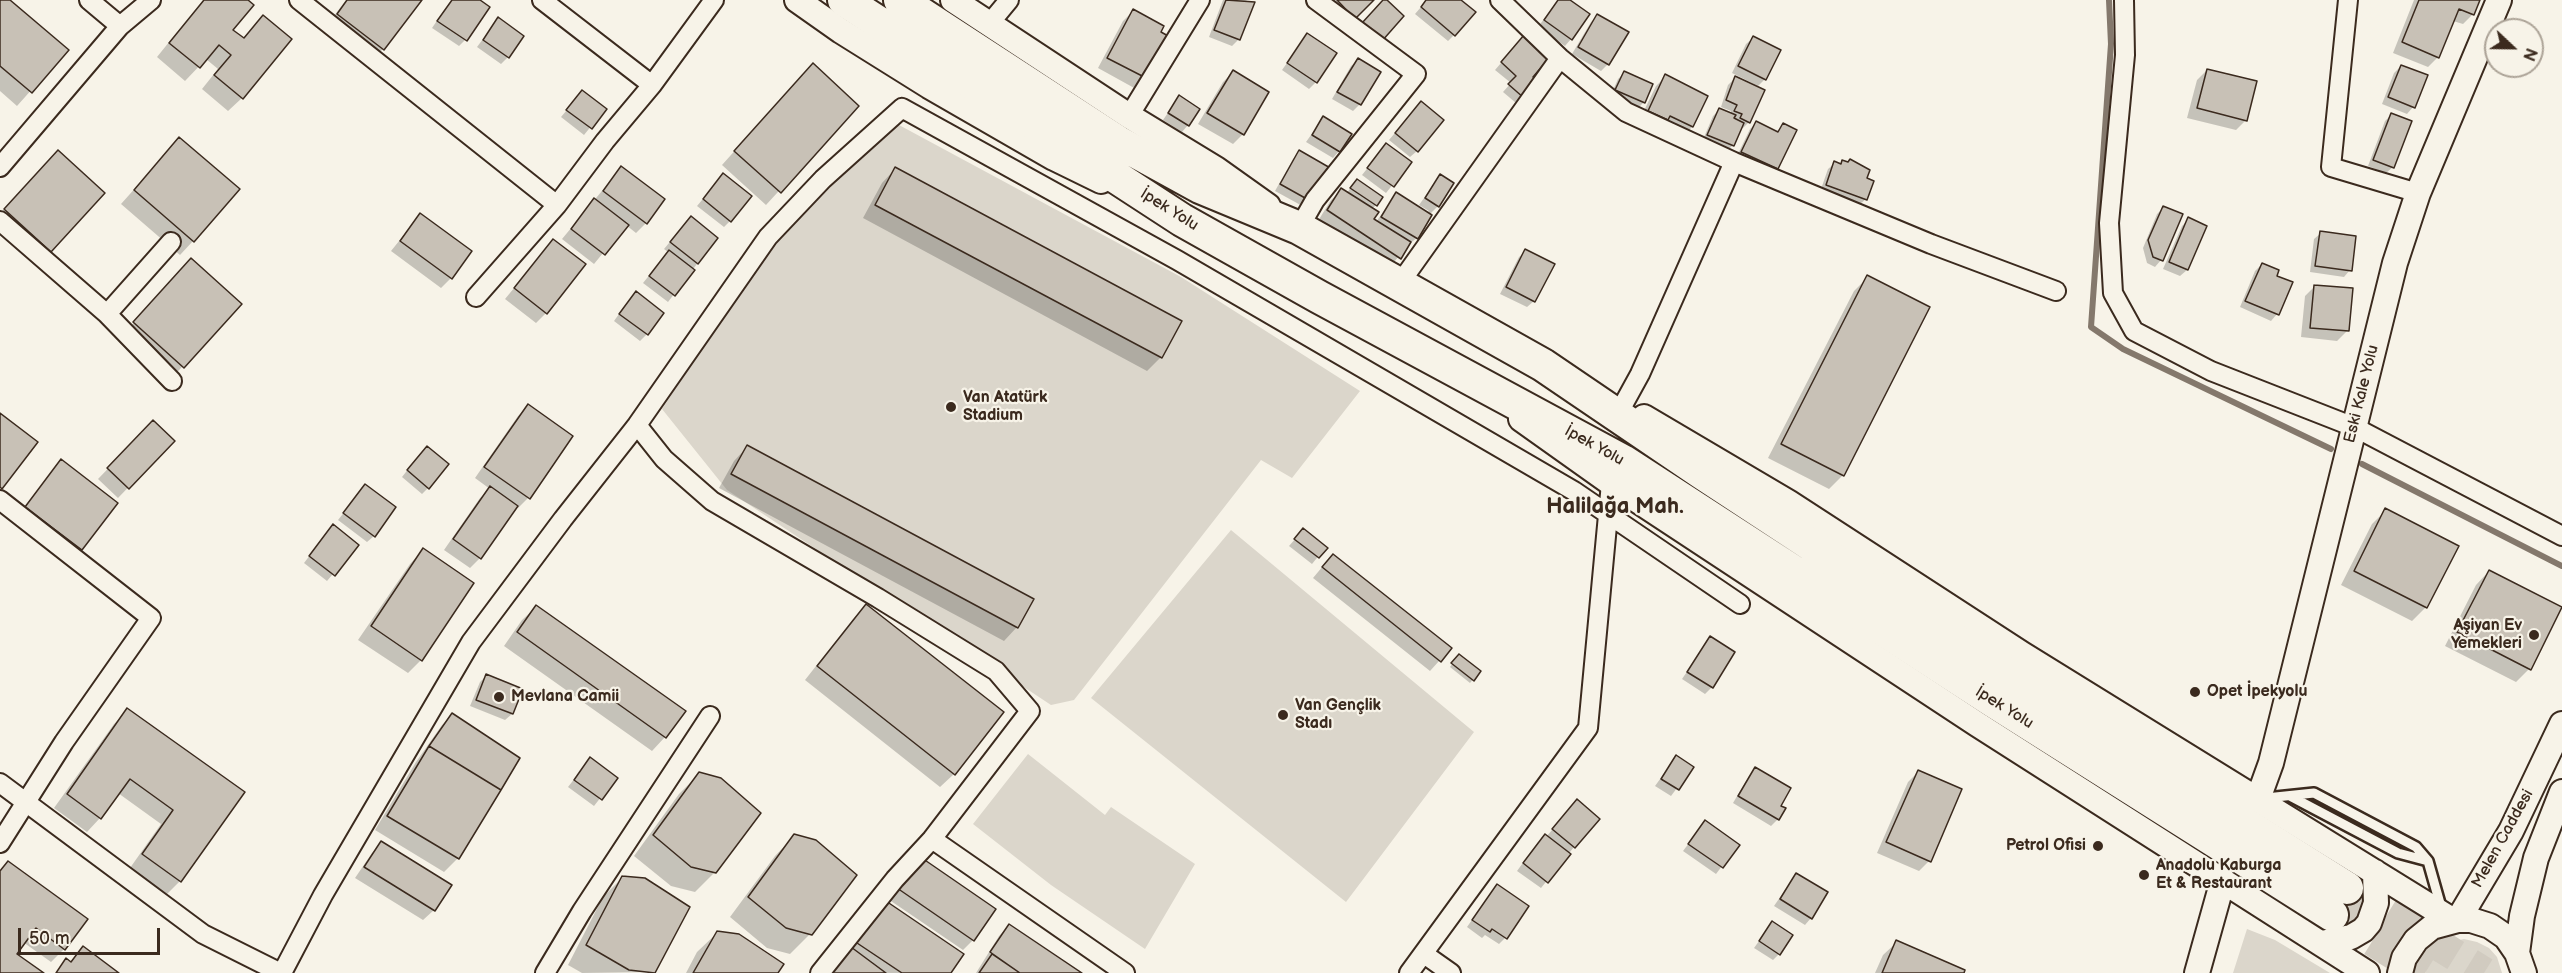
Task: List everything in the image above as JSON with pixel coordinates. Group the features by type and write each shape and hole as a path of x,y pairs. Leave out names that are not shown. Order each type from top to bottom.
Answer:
{"highway":[{"name":"İpek Yolu","path":"844,0 1182,220 1445,366 1623,461 1993,701 2327,929"},
{"name":"İpek Yolu","path":"900,0 1118,142 1200,187 1299,228 1543,365 1702,473 2009,675 2347,888"}],"street":[{"path":"89,0 120,26"},
{"path":"0,167 120,26 151,0"},
{"path":"299,0 557,205"},
{"path":"542,0 652,85"},
{"path":"476,297 557,205 605,141 652,85 714,0"},
{"path":"797,0 928,86 1054,158 1182,220"},
{"path":"953,0 1129,116 1216,169 1299,228 1315,200 1416,74 1316,0"},
{"path":"990,23 1010,0"},
{"path":"1129,116 1200,0"},
{"path":"1500,0 1560,57 1626,112 1734,162 1931,244 2056,291"},
{"path":"2124,0 2125,56 2109,223 2113,293 2134,331 2211,371 2354,427 2562,536"},
{"path":"2348,0 2331,167 2418,193"},
{"name":"Eski Kale Yolu","path":"2258,800 2271,763 2395,263 2418,193 2499,0"},
{"path":"1400,284 1560,57"},
{"path":"0,783 203,934 282,973 323,895 471,642 562,519 637,425 768,237 823,179 902,108 1187,266 1574,491 1740,604"},
{"path":"1623,405 1641,374 1734,162"},
{"path":"0,221 107,314 172,381"},
{"path":"107,314 171,242"},
{"path":"1543,365 1623,405 1788,502 2022,654 2375,873 2451,918 2471,920 2490,926 2506,937 2524,966"},
{"path":"1445,366 1611,483 1977,724 2223,880 2327,929 2350,937 2363,930 2369,923 2376,903 2375,873"},
{"path":"637,425 664,459 712,501 878,598 996,671 1030,711 932,839 895,879 820,973"},
{"path":"1409,973 1588,728 1611,483"},
{"path":"0,500 152,618 64,742 0,843"},
{"path":"544,973 710,716"},
{"name":"Melen Caddesi","path":"2451,918 2511,831 2562,724"},
{"name":"Melen Caddesi","path":"2524,966 2522,916 2536,858 2562,792"},
{"path":"932,839 1125,973"},
{"path":"2197,973 2223,880"},
{"path":"2400,973 2404,958 2416,940 2432,927 2451,918"},
{"path":"2327,929 2367,973"},
{"path":"1424,954 1451,973"}],"lane":[{"path":"2258,800 2314,793 2416,847 2428,861 2451,918"},
{"path":"2290,796 2398,853 2428,861"}],"shaded area":[{"path":"899,125 1181,277 1360,391 1292,478 1261,460 1074,700 1051,705 727,490 662,409 777,234"},
{"name":"Van Gençlik Stadı","path":"1231,530 1474,732 1346,902 1091,698"},
{"path":"1028,754 1105,815 1111,807 1195,864 1145,949 1051,885 973,824"},
{"path":"2359,883 2367,897 2366,912 2347,928 2330,930"},
{"path":"2247,929 2275,940 2330,973 2233,973"},
{"path":"2464,939 2489,948 2497,957 2502,973 2425,973 2430,959 2439,948 2450,942"}],"building":[{"path":"0,0 10,0 69,50 32,93 0,66"},
{"path":"204,0 248,0 254,5 233,30 244,38 263,15 292,39 243,99 214,75 231,55 219,45 200,68 169,43"},
{"path":"347,0 422,0 384,50 337,14"},
{"path":"452,0 480,0 490,7 467,41 437,21"},
{"path":"1226,0 1255,2 1240,40 1214,30"},
{"path":"1337,0 1374,0 1355,19"},
{"path":"1383,0 1387,0 1404,16 1382,41 1362,23"},
{"path":"1426,0 1461,0 1476,12 1455,36 1421,7"},
{"path":"1558,0 1570,0 1590,14 1572,40 1544,20"},
{"path":"2419,0 2480,0 2474,15 2459,9 2439,58 2402,42"},
{"path":"1133,9 1164,26 1161,32 1170,37 1148,79 1107,58"},
{"path":"1597,14 1629,32 1609,65 1578,47"},
{"path":"498,17 524,36 509,58 483,40"},
{"path":"1307,33 1337,53 1317,83 1287,63"},
{"path":"1524,35 1550,57 1533,77 1538,81 1524,98 1508,84 1516,76 1501,62"},
{"path":"1753,36 1781,50 1766,80 1738,66"},
{"path":"1358,58 1381,72 1361,105 1337,92"},
{"path":"813,63 859,106 781,193 734,151"},
{"path":"2401,65 2428,75 2415,108 2388,97"},
{"path":"2207,69 2257,81 2247,121 2197,108"},
{"path":"1233,70 1269,92 1244,135 1207,113"},
{"path":"1624,71 1653,84 1645,103 1615,90"},
{"path":"1665,74 1708,96 1693,127 1670,116 1668,120 1648,111"},
{"path":"1735,76 1765,90 1750,123 1740,118 1742,114 1734,111 1737,105 1726,100"},
{"path":"582,90 607,109 592,129 566,110"},
{"path":"1179,95 1200,109 1189,126 1168,113"},
{"path":"1421,101 1444,120 1418,152 1395,133"},
{"path":"1719,108 1736,115 1734,118 1744,123 1734,146 1707,135"},
{"path":"2391,113 2412,121 2394,168 2373,160"},
{"path":"1323,116 1352,134 1340,152 1312,135"},
{"path":"1756,121 1778,132 1783,123 1797,130 1778,169 1741,152"},
{"path":"179,137 240,189 194,242 134,190"},
{"path":"1386,143 1412,162 1394,187 1367,168"},
{"path":"58,150 105,193 51,252 4,209"},
{"path":"1299,150 1332,169 1314,203 1280,184"},
{"path":"1850,159 1870,170 1867,178 1874,181 1867,200 1826,185 1834,161 1841,164 1842,160 1848,162"},
{"path":"621,166 665,199 647,224 603,191"},
{"path":"895,167 1182,321 1162,358 875,205"},
{"path":"723,173 752,196 731,222 703,199"},
{"path":"1440,174 1454,183 1439,207 1425,198"},
{"path":"1357,179 1383,197 1377,206 1350,188"},
{"path":"1341,188 1379,212 1374,219 1411,242 1401,259 1327,210"},
{"path":"1396,192 1432,215 1418,239 1381,217"},
{"path":"594,198 629,225 605,255 571,229"},
{"path":"2163,206 2183,214 2163,261 2153,257 2148,240"},
{"path":"420,213 472,251 452,279 400,241"},
{"path":"691,216 718,238 698,264 670,242"},
{"path":"2188,217 2207,226 2188,270 2169,262"},
{"path":"2320,231 2356,236 2352,271 2315,266"},
{"path":"553,239 586,264 547,314 514,288"},
{"path":"1525,249 1555,264 1535,302 1506,287"},
{"path":"669,250 695,270 675,296 649,276"},
{"path":"191,258 242,304 184,368 133,322"},
{"path":"2262,263 2279,270 2277,276 2293,282 2279,315 2245,301"},
{"path":"1867,275 1930,307 1844,476 1781,444"},
{"path":"2314,285 2353,288 2349,331 2310,328"},
{"path":"636,291 664,313 648,335 619,314"},
{"path":"528,404 573,436 530,499 484,467"},
{"path":"0,413 38,442 2,489 0,487"},
{"path":"153,420 175,441 129,489 107,468"},
{"path":"747,445 1034,599 1018,628 731,474"},
{"path":"427,446 449,464 429,489 407,470"},
{"path":"61,459 118,503 82,550 25,507"},
{"path":"365,484 396,507 375,537 343,513"},
{"path":"490,486 518,506 481,559 453,539"},
{"path":"2385,508 2459,546 2427,608 2354,571"},
{"path":"333,524 359,545 335,576 309,556"},
{"path":"1303,528 1328,548 1319,558 1294,539"},
{"path":"423,548 474,583 422,661 371,626"},
{"path":"1333,554 1452,648 1441,662 1322,567"},
{"path":"2489,570 2562,607 2531,670 2457,632"},
{"path":"866,604 1004,712 955,775 817,666"},
{"path":"536,605 686,711 666,738 517,632"},
{"path":"1710,636 1735,652 1713,688 1687,672"},
{"path":"1459,654 1481,671 1474,681 1451,663"},
{"path":"486,674 523,689 513,714 476,700"},
{"path":"127,708 245,792 181,882 142,854 173,810 130,779 101,819 67,794"},
{"path":"452,713 520,758 501,790 429,746"},
{"path":"429,746 501,790 459,859 387,816"},
{"path":"1676,755 1694,767 1679,790 1661,779"},
{"path":"590,757 618,778 602,800 574,780"},
{"path":"1755,767 1791,788 1781,806 1786,808 1779,820 1738,796"},
{"path":"1918,770 1962,789 1931,862 1886,842"},
{"path":"699,772 721,778 761,813 716,873 691,867 653,835"},
{"path":"1577,799 1600,819 1575,848 1552,829"},
{"path":"1705,820 1740,845 1723,868 1688,844"},
{"path":"794,834 816,840 857,875 812,935 786,928 748,897"},
{"path":"1545,834 1571,854 1548,883 1523,863"},
{"path":"381,841 452,885 435,911 364,867"},
{"path":"919,856 996,909 974,941 897,888"},
{"path":"8,861 88,919 65,950 36,928 17,954 44,973 0,973 0,871"},
{"path":"1796,873 1828,892 1812,919 1780,899"},
{"path":"622,876 645,878 690,907 655,973 629,970 586,945"},
{"path":"1497,884 1529,906 1507,939 1492,929 1490,932 1472,920"},
{"path":"883,899 964,954 951,973 902,973 854,941"},
{"path":"1772,921 1793,935 1780,955 1759,941"},
{"path":"1009,924 1082,973 1020,973 990,952"},
{"path":"717,931 739,934 784,964 778,973 693,973"},
{"path":"1896,940 1965,970 1964,973 1882,973"},
{"path":"83,946 119,973 56,973 66,958 71,962"},
{"path":"851,947 886,973 832,973"},
{"path":"992,954 1020,973 979,973"}],"waterway":[{"path":"2109,0 2111,44 2091,327 2123,349 2331,449"},
{"path":"2362,464 2562,566"}],"tunnel":[{"path":"2347,888 2484,973"},
{"path":"2332,915 2425,973"}],"place":[{"name":"Van Atatürk Stadium","path":"951,407"},
{"name":"Aşiyan Ev Yemekleri","path":"2534,635"},
{"name":"Opet İpekyolu","path":"2195,692"},
{"name":"Mevlana Camii","path":"499,697"},
{"name":"Van Gençlik Stadı","path":"1283,715"},
{"name":"Petrol Ofisi","path":"2098,846"},
{"name":"Anadolu Kaburga Et & Restaurant","path":"2144,875"}],"district":[{"name":"Halilağa Mah.","path":"1615,507"}]}
